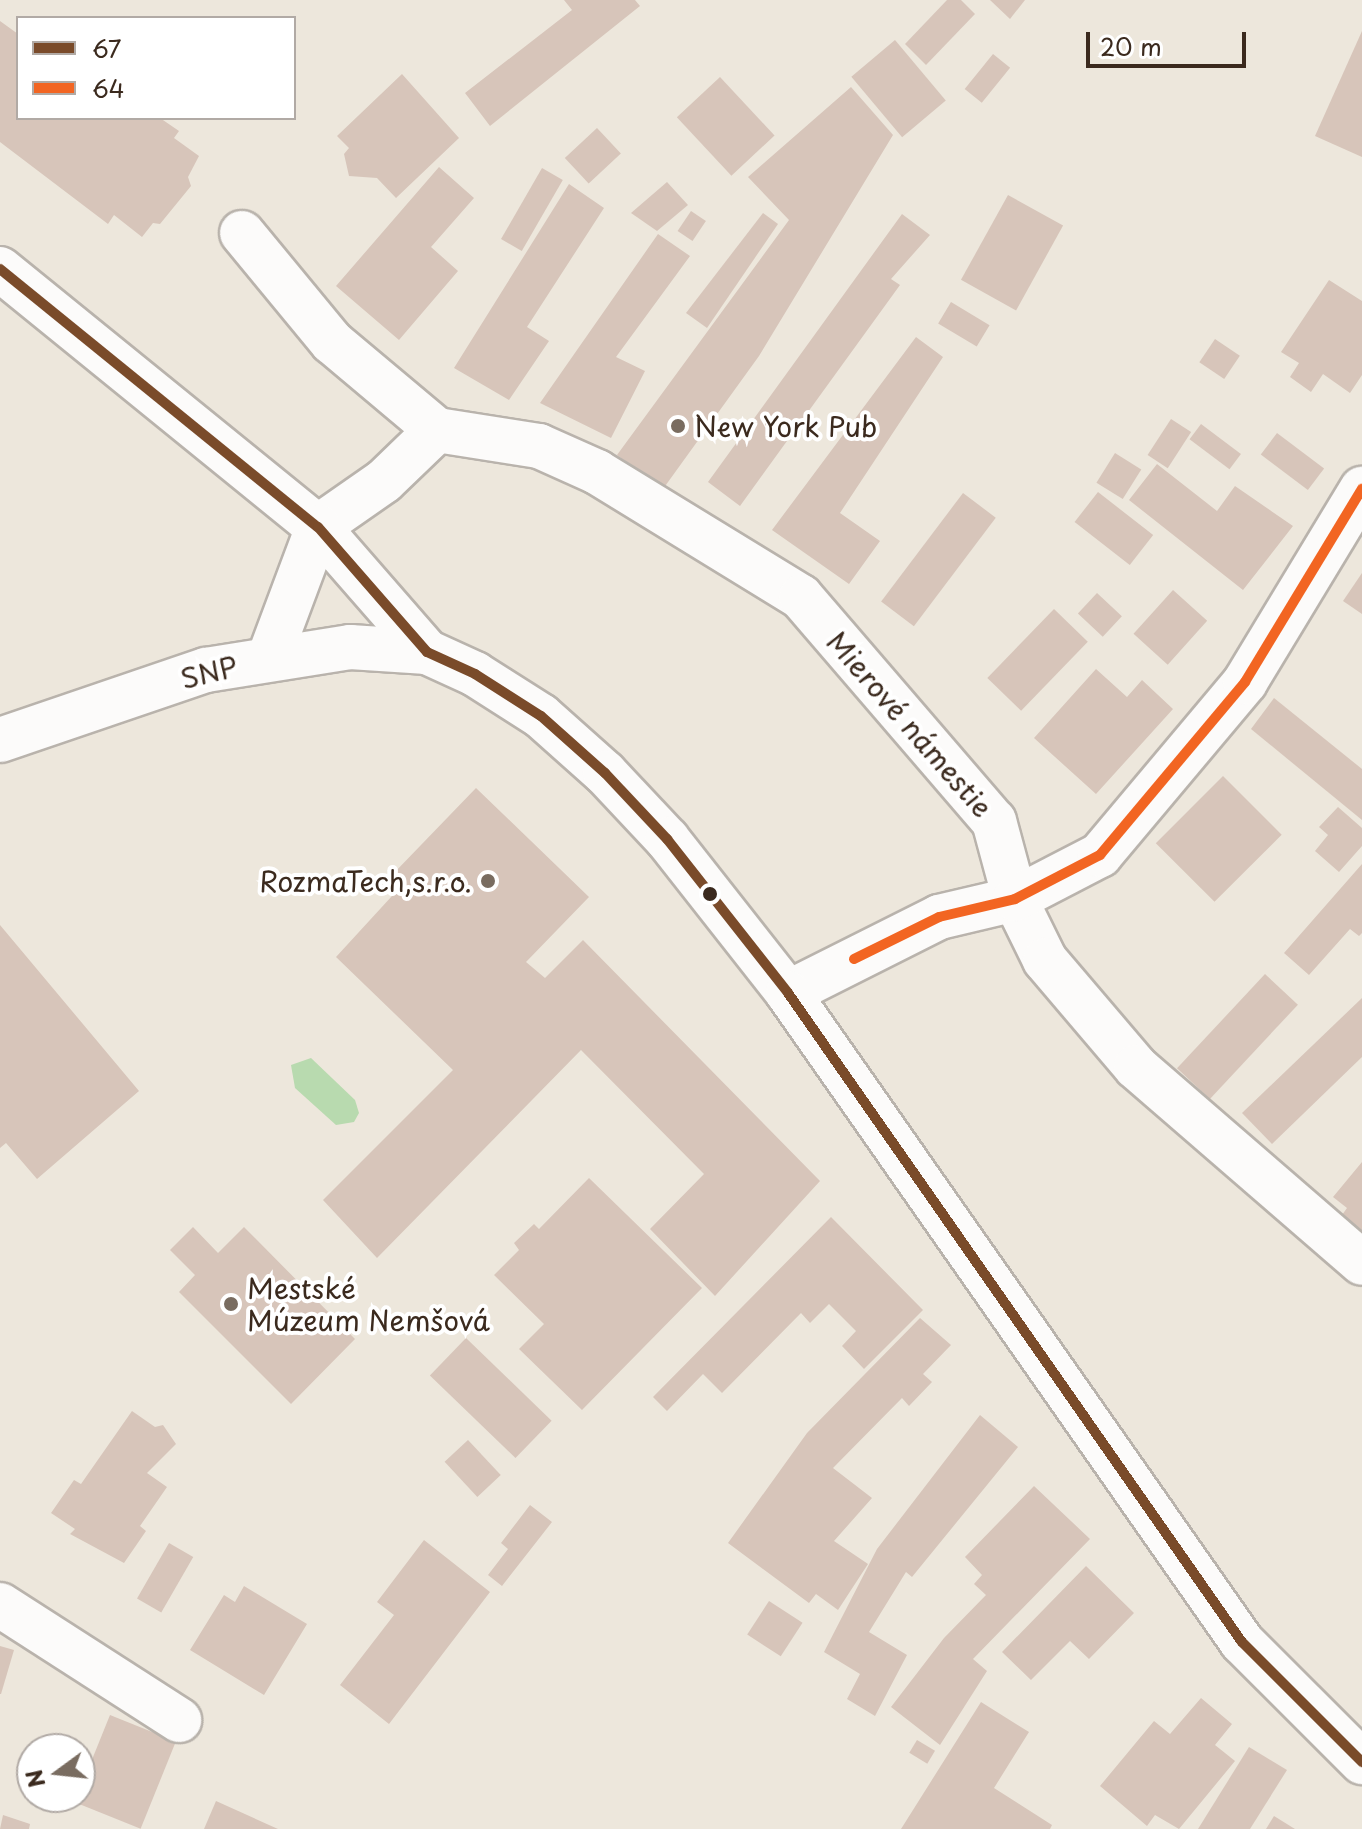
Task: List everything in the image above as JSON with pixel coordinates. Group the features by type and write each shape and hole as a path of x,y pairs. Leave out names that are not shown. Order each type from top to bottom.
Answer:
{"street":[{"name":"Mierové námestie","path":"242,233 332,342 456,432 539,446 597,472 801,597 994,821 1015,899 1045,960 1136,1067 1362,1263"},
{"path":"0,269 318,527 427,652 475,674 541,716 605,773 667,839 788,993 1242,1642 1362,1762"},
{"path":"269,658 318,527 456,432"},
{"path":"788,993 939,917 1015,899 1100,855 1245,682 1362,489"},
{"name":"SNP","path":"0,740 206,670 269,658 377,646 427,652"},
{"path":"0,1605 179,1720"}],"green space":[{"path":"311,1058 355,1100 359,1113 354,1122 336,1125 295,1088 291,1065"}],"building":[{"path":"564,0 635,0 640,6 490,126 465,93 572,10"},
{"path":"947,0 961,0 975,14 926,65 905,44"},
{"path":"990,0 1025,0 1010,19"},
{"path":"0,21 16,33 16,120 163,120 179,131 174,138 199,156 188,177 191,186 160,224 153,223 142,237 114,215 108,224 0,142"},
{"path":"1362,31 1362,157 1315,136"},
{"path":"895,40 946,101 902,137 851,77"},
{"path":"993,54 1010,68 982,103 965,89"},
{"path":"402,74 459,138 396,198 377,178 349,176 344,154 349,148 337,136"},
{"path":"720,77 775,136 731,176 677,117"},
{"path":"851,87 893,135 759,356 663,489 617,455 789,220 748,177"},
{"path":"597,128 621,154 589,184 565,158"},
{"path":"439,167 474,198 431,247 458,271 399,340 336,286"},
{"path":"542,168 563,180 522,251 501,239"},
{"path":"667,182 688,205 657,231 631,213"},
{"path":"569,184 604,208 527,327 549,341 509,400 454,368"},
{"path":"1008,195 1063,226 1016,310 961,280"},
{"path":"691,211 706,221 693,241 678,231"},
{"path":"763,213 778,224 707,328 686,313"},
{"path":"902,214 930,235 891,279 900,285 740,506 708,482"},
{"path":"658,234 690,256 616,357 645,371 611,438 540,403"},
{"path":"1329,280 1362,301 1362,375 1350,393 1323,374 1311,392 1290,377 1299,363 1281,352"},
{"path":"951,302 990,325 977,347 938,323"},
{"path":"916,337 943,357 840,513 880,541 849,584 772,530"},
{"path":"1215,339 1240,356 1224,379 1199,362"},
{"path":"1171,419 1191,432 1168,468 1148,455"},
{"path":"1201,424 1241,454 1229,469 1190,439"},
{"path":"1277,433 1324,469 1308,490 1261,455"},
{"path":"1115,453 1141,469 1123,499 1096,483"},
{"path":"1157,464 1217,511 1235,486 1293,526 1243,590 1129,500"},
{"path":"1098,492 1153,535 1130,565 1075,522"},
{"path":"963,493 996,518 914,626 881,602"},
{"path":"1362,573 1362,614 1343,601"},
{"path":"1173,590 1207,621 1168,665 1134,634"},
{"path":"1097,593 1122,616 1103,637 1078,613"},
{"path":"1054,609 1088,642 1021,711 987,678"},
{"path":"1096,669 1127,697 1142,680 1173,709 1096,794 1034,738"},
{"path":"1274,698 1362,769 1362,820 1251,729"},
{"path":"1223,776 1282,835 1215,902 1156,843"},
{"path":"476,788 589,897 526,962 545,978 583,940 820,1181 715,1296 650,1229 704,1174 581,1050 377,1258 323,1200 453,1070 336,957 403,884 393,874"},
{"path":"1338,807 1362,828 1362,846 1339,872 1315,851 1328,835 1319,827"},
{"path":"1362,864 1362,933 1359,936 1350,929 1309,975 1284,953"},
{"path":"0,925 139,1091 37,1179 6,1143 0,1148"},
{"path":"1265,974 1298,1005 1210,1099 1177,1068"},
{"path":"1362,998 1362,1057 1272,1144 1242,1113"},
{"path":"1362,1162 1362,1231 1342,1215 1347,1208 1333,1197"},
{"path":"589,1178 702,1288 582,1410 519,1349 544,1324 494,1275 519,1250 514,1243 534,1224 539,1229"},
{"path":"831,1217 923,1310 864,1369 842,1346 856,1331 829,1304 810,1323 801,1313 722,1393 703,1374 667,1411 653,1397"},
{"path":"193,1227 218,1253 244,1227 355,1339 291,1404 179,1292 195,1275 170,1250"},
{"path":"920,1318 951,1345 923,1374 932,1382 909,1406 902,1398 833,1468 872,1498 834,1541 868,1564 838,1610 816,1594 809,1603 728,1543 807,1433"},
{"path":"466,1338 552,1421 515,1458 430,1375"},
{"path":"132,1411 155,1427 163,1425 176,1444 147,1473 167,1487 140,1526 146,1531 124,1563 70,1534 75,1529 51,1513 74,1480 81,1484"},
{"path":"980,1415 1018,1447 912,1577 906,1572 869,1632 907,1655 875,1716 847,1699 860,1674 824,1652 877,1549"},
{"path":"468,1440 501,1475 477,1497 445,1462"},
{"path":"1034,1486 1090,1539 973,1659 987,1671 940,1745 891,1707 944,1638 986,1595 974,1584 982,1575 965,1557"},
{"path":"530,1505 552,1522 502,1586 488,1575 508,1549 501,1543"},
{"path":"424,1540 490,1592 389,1724 340,1685 394,1615 377,1602"},
{"path":"169,1543 193,1557 161,1612 137,1598"},
{"path":"1086,1566 1134,1613 1089,1659 1070,1641 1031,1680 1002,1652"},
{"path":"244,1586 307,1624 264,1695 190,1650 224,1595 235,1602"},
{"path":"769,1601 803,1623 781,1656 747,1635"},
{"path":"0,1646 14,1650 1,1694 0,1694"},
{"path":"1201,1698 1232,1724 1215,1745 1235,1761 1179,1829 1155,1815 1147,1826 1100,1786 1154,1721 1170,1734"},
{"path":"981,1702 1029,1732 994,1788 1052,1825 1050,1829 901,1829"},
{"path":"110,1715 176,1742 141,1829 96,1811 96,1750"},
{"path":"917,1740 935,1751 927,1764 909,1753"},
{"path":"1249,1747 1287,1770 1250,1829 1198,1829"},
{"path":"216,1801 278,1829 204,1829"},
{"path":"3,1815 30,1824 29,1829 0,1829"},
{"path":"1274,1816 1295,1829 1266,1829"}],"transit line":[{"name":"67","path":"0,269 318,527 427,652 475,674 541,716 605,773 667,839 788,993 1242,1642 1362,1762"},
{"name":"64","path":"854,959 939,917 1015,899 1100,855 1245,682 1362,489"}],"place":[{"name":"New York Pub","path":"678,426"},
{"name":"RozmaTech,s.r.o.","path":"488,881"},
{"name":"Mestské Múzeum Nemšová","path":"231,1304"}]}
